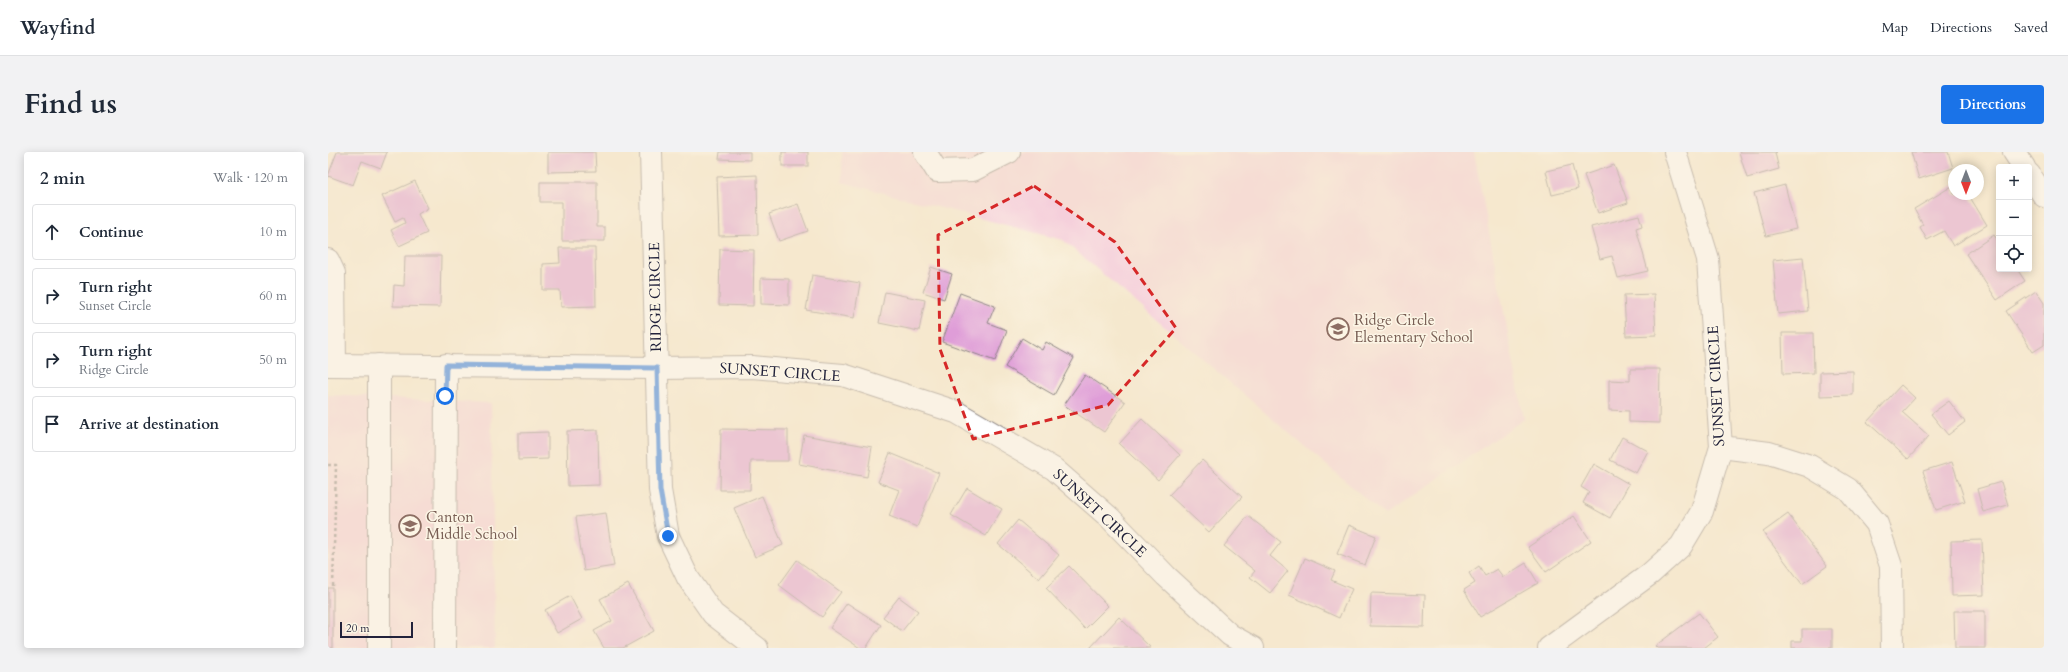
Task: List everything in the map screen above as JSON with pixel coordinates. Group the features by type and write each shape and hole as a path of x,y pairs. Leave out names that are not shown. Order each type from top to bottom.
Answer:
{"street":[{"name":"RIDGE CIRCLE","path":"651,152 660,490 668,536 688,578 714,614 757,648"},
{"path":"925,152 937,171 973,170 1005,153"},
{"name":"SUNSET CIRCLE","path":"1549,648 1650,574 1681,546 1702,511 1721,447 1708,259 1675,152"},
{"path":"2014,152 2022,164"},
{"path":"2032,178 2044,196"},
{"name":"SUNSET CIRCLE","path":"328,260 334,273 332,365 657,368 752,367 843,375 956,412 1054,469 1110,518 1166,576 1230,635 1253,648"},
{"path":"379,365 379,648"},
{"path":"445,648 446,365"},
{"path":"1721,447 1769,453 1810,466 1848,489 1877,524 1891,566 1892,648"}],"path":[{"path":"328,465 336,465 333,588"}],"highlighted area":[{"path":"1034,186 1115,242 1176,328 1108,405 973,439 940,349 938,235"}],"shaded area":[{"name":"Ridge Circle Elementary School","path":"842,152 1474,152 1524,419 1385,515 1063,240 842,182"},
{"name":"Canton Middle School","path":"328,395 491,403 495,648 328,648"}],"building":[{"path":"337,152 387,152 381,168 362,161 353,185 328,176"},
{"path":"548,152 595,152 596,171 548,172"},
{"path":"720,152 750,152 750,160 719,159"},
{"path":"782,152 808,152 808,166 782,166"},
{"path":"1739,152 1777,152 1775,153 1779,169 1747,178"},
{"path":"1911,152 1948,152 1952,164 1948,164 1948,170 1919,179"},
{"path":"1572,165 1578,189 1552,195 1546,171"},
{"path":"1614,165 1628,203 1598,213 1584,175"},
{"path":"757,175 758,235 719,236 717,177"},
{"path":"415,181 428,208 418,214 427,233 399,246 391,230 405,223 403,218 395,222 382,196"},
{"path":"540,182 597,182 597,227 605,227 605,241 562,241 562,202 540,202"},
{"path":"1785,185 1796,229 1766,236 1754,193"},
{"path":"1948,189 1948,200 1972,200 1987,225 1953,246 1944,231 1927,240 1920,227 1923,225 1914,209"},
{"path":"798,204 808,231 779,241 769,214"},
{"path":"1639,215 1642,226 1636,228 1648,271 1618,278 1612,256 1600,259 1591,227"},
{"path":"1994,235 1996,238 1996,272 2019,272 2025,281 1997,300 1966,254"},
{"path":"559,248 595,248 596,306 561,307 560,290 543,290 543,264 560,263"},
{"path":"720,249 754,250 753,306 719,305"},
{"path":"405,256 441,256 440,307 393,306 394,285 404,286"},
{"path":"1803,257 1808,311 1778,314 1773,260"},
{"path":"931,267 952,274 944,299 923,292"},
{"path":"812,275 860,283 854,318 806,310"},
{"path":"761,278 789,279 789,305 761,304"},
{"path":"2036,291 2044,303 2044,345 2033,352 2006,311"},
{"path":"885,292 925,300 919,331 879,323"},
{"path":"960,293 995,306 988,323 1007,330 995,361 942,342"},
{"path":"1654,294 1656,335 1626,336 1624,295"},
{"path":"1782,333 1813,333 1814,373 1783,374"},
{"path":"1022,338 1042,350 1046,342 1074,358 1054,395 1005,367"},
{"path":"1630,369 1660,369 1659,423 1629,422 1629,411 1609,410 1609,380 1630,381"},
{"path":"1853,371 1853,395 1820,396 1820,372"},
{"path":"1085,375 1125,402 1104,432 1064,405"},
{"path":"1901,385 1915,398 1902,412 1929,436 1908,459 1867,422"},
{"path":"1949,401 1965,422 1948,435 1931,414"},
{"path":"1142,419 1180,455 1158,480 1119,444"},
{"path":"721,429 788,430 788,461 751,461 750,490 720,490"},
{"path":"598,430 599,485 568,486 567,431"},
{"path":"548,432 548,459 518,460 518,433"},
{"path":"804,435 872,447 867,477 799,464"},
{"path":"1622,437 1648,451 1636,473 1610,460"},
{"path":"890,453 939,473 917,527 889,516 899,490 878,482"},
{"path":"1202,460 1242,497 1209,532 1169,495"},
{"path":"1952,462 1965,501 1936,510 1923,471"},
{"path":"1594,464 1629,484 1610,518 1583,503 1589,492 1581,487"},
{"path":"2001,482 2008,505 1983,512 1977,489"},
{"path":"967,488 1002,509 986,536 951,515"},
{"path":"762,496 783,545 755,557 734,508"},
{"path":"606,513 614,566 584,571 576,517"},
{"path":"1788,514 1827,566 1802,584 1763,532"},
{"path":"1248,516 1281,542 1270,556 1288,571 1270,593 1250,577 1255,571 1224,546"},
{"path":"1574,516 1591,541 1546,572 1528,547"},
{"path":"1018,520 1059,555 1039,579 998,544"},
{"path":"1349,525 1376,536 1365,565 1337,554"},
{"path":"1982,540 1984,595 1952,596 1951,541"},
{"path":"1305,558 1335,571 1331,580 1352,589 1339,618 1289,595"},
{"path":"797,560 841,592 822,617 779,585"},
{"path":"1526,563 1538,583 1480,617 1464,590 1475,583 1469,573 1479,566 1485,576 1497,569 1503,577"},
{"path":"1069,566 1108,606 1085,629 1046,588"},
{"path":"628,584 654,631 623,648 604,648 594,631 612,621 600,599"},
{"path":"328,588 333,588 333,648 328,648"},
{"path":"1371,593 1425,595 1424,627 1370,626"},
{"path":"570,596 582,619 557,633 545,610"},
{"path":"899,597 918,611 902,631 883,617"},
{"path":"847,603 881,625 866,648 860,648 830,628"},
{"path":"1954,611 1985,611 1985,648 1955,648"},
{"path":"1699,613 1718,637 1704,648 1657,648 1655,646"},
{"path":"1119,617 1151,648 1090,648"},
{"path":"1802,629 1832,629 1832,648 1792,648 1792,641 1802,641"}],"place":[{"name":"Ridge Circle Elementary School","path":"1338,329"},
{"name":"Canton Middle School","path":"410,526"}],"route":[{"path":"445,396 446,365 657,368 660,490 668,536"}]}
